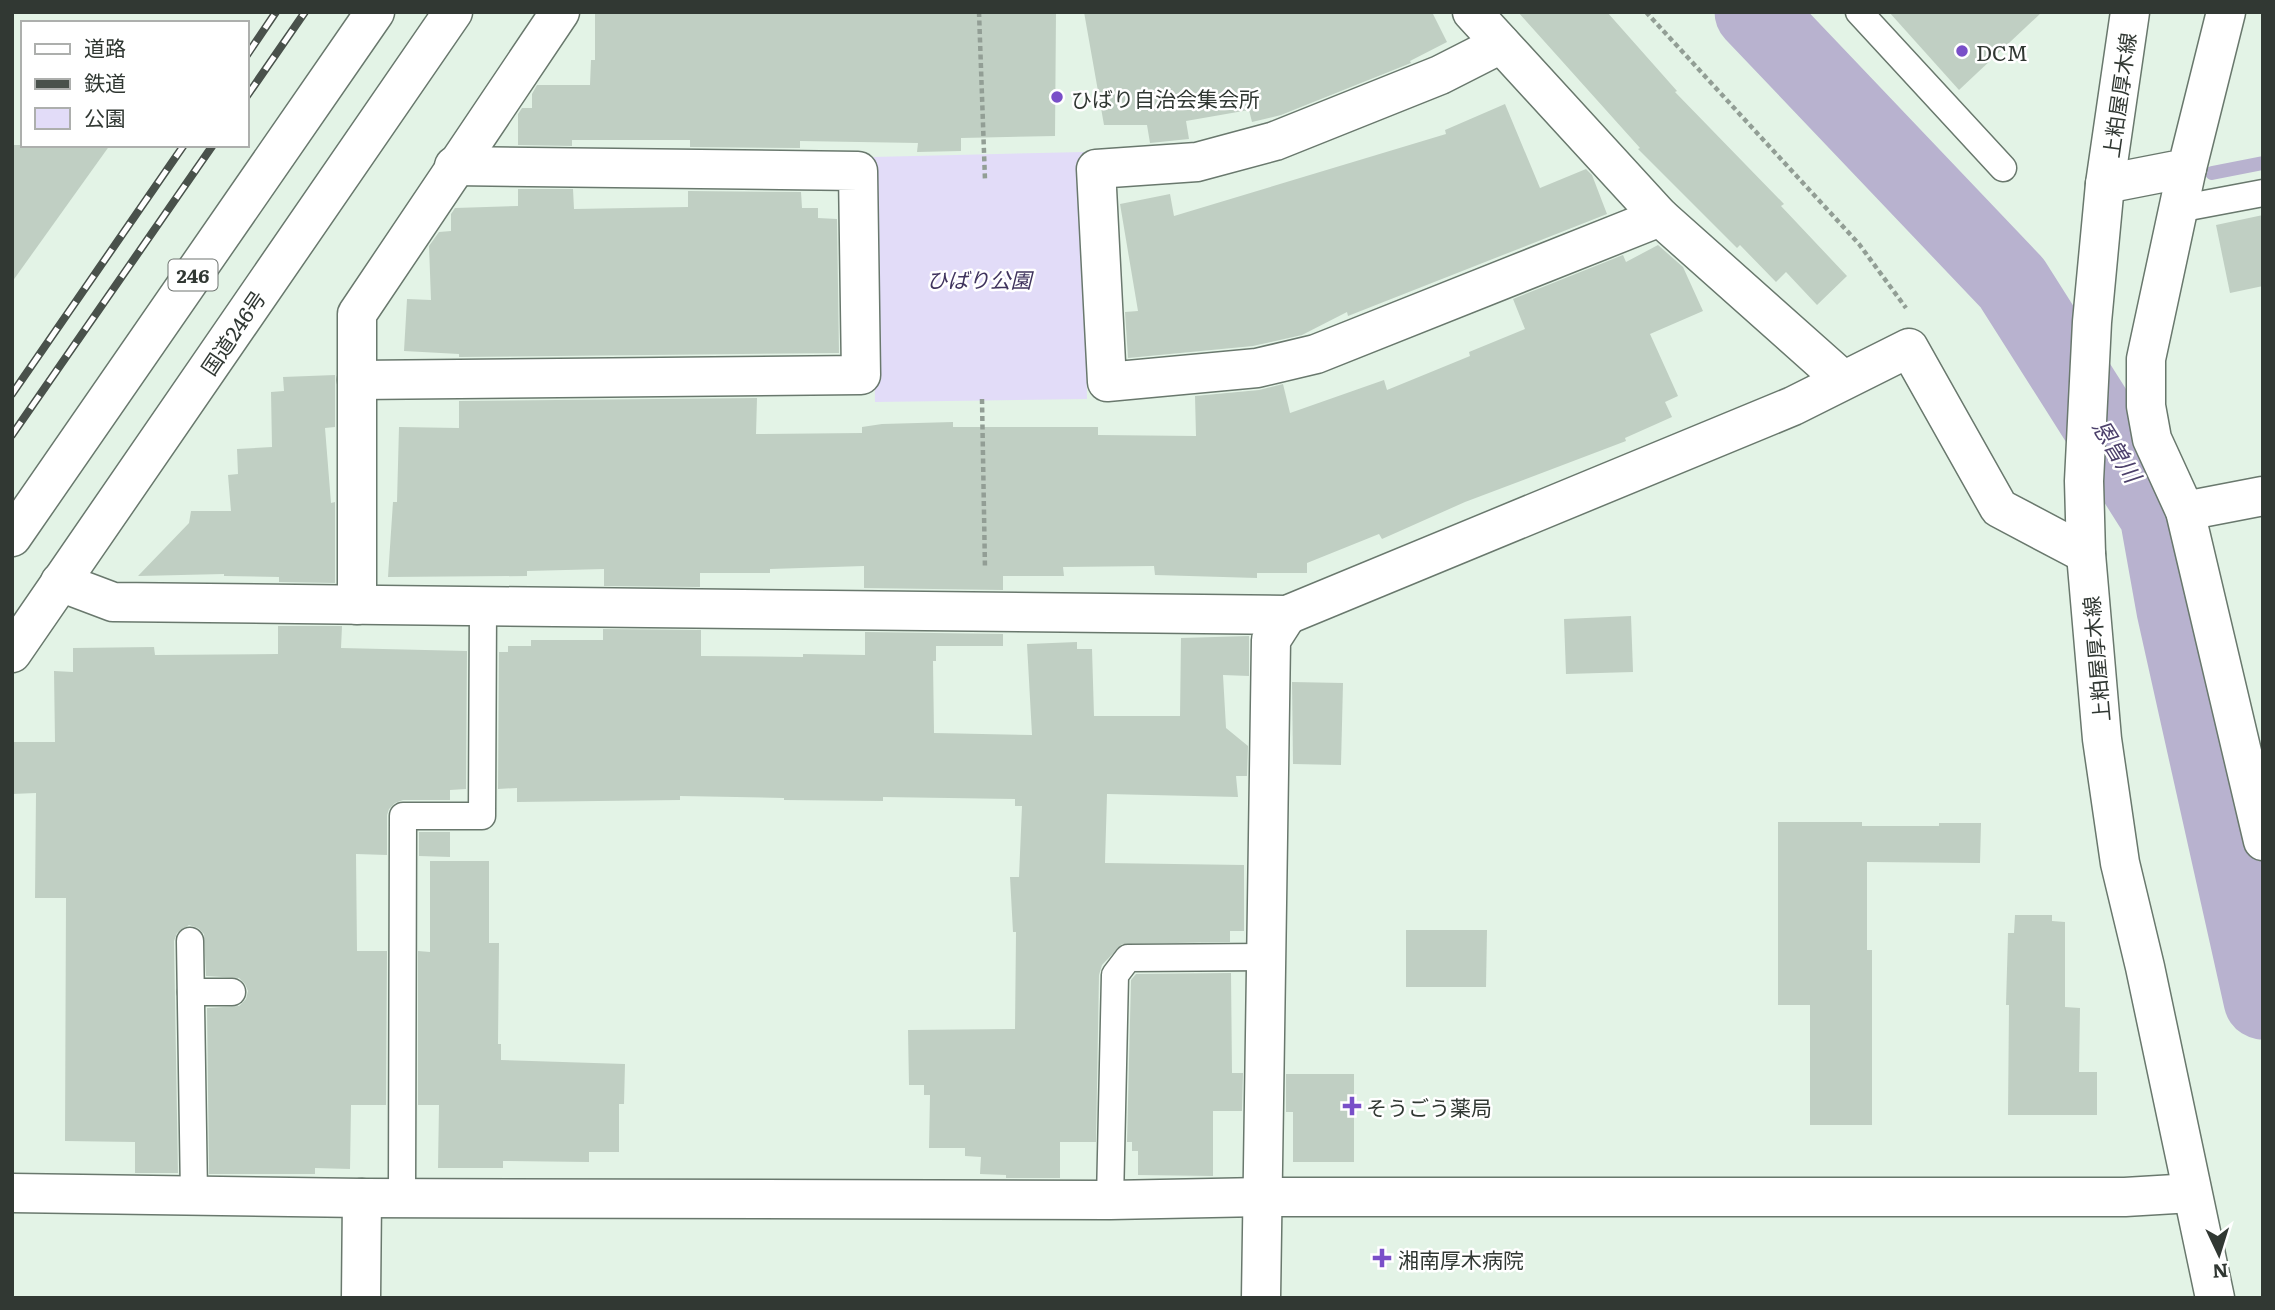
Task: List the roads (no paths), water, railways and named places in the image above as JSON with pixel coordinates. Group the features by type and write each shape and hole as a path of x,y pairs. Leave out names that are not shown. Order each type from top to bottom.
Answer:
{"main road":[{"name":"246","path":"12,537 375,12"},
{"name":"国道246号","path":"12,653 453,12"},
{"path":"356,605 357,314 560,12"},
{"path":"1472,12 1660,217 1843,380"},
{"name":"上粕屋厚木線","path":"2130,12 2105,184 2092,322 2084,481 2085,554 2102,739 2120,863 2145,967 2215,1298"},
{"path":"2226,12 2187,168 2146,359 2146,406 2152,439 2185,511 2263,841"},
{"path":"1501,44 1440,75 1275,141 1197,162 1096,169 1107,382 1257,368 1316,354 1660,217"},
{"path":"356,380 861,375 859,171 454,166"},
{"path":"2105,184 2187,168"},
{"path":"61,582 113,602 1287,615 1793,406 1909,348 1999,508 2085,554"},
{"path":"2185,511 2263,496"},
{"path":"1261,1298 1271,640 1287,615"},
{"path":"12,1193 362,1198 1110,1200 1262,1197 2125,1197 2192,1193"},
{"path":"361,1298 362,1198"}],"lane":[{"path":"1859,12 2003,168"},
{"path":"2178,209 2263,193"},
{"path":"402,1197 403,816 482,816 483,607"},
{"path":"190,941 194,1195"},
{"path":"1110,1200 1115,975 1128,958 1267,957"},
{"path":"191,992 232,992"}],"waterway":[{"name":"恩曽川","path":"1754,12 2012,283 2159,515 2176,610 2263,1000"},
{"path":"2212,173 2263,163"}],"railway":[{"path":"248,54 276,12"},
{"path":"248,95 305,12"},
{"path":"12,394 183,147"},
{"path":"12,435 212,147"}],"place":[{"name":"DCM","path":"1962,51"},
{"name":"ひばり自治会集会所","path":"1057,97"},
{"name":"そうごう薬局","path":"1352,1106"},
{"name":"湘南厚木病院","path":"1382,1258"}],"park label":[{"name":"ひばり公園","path":"979,278"}]}
